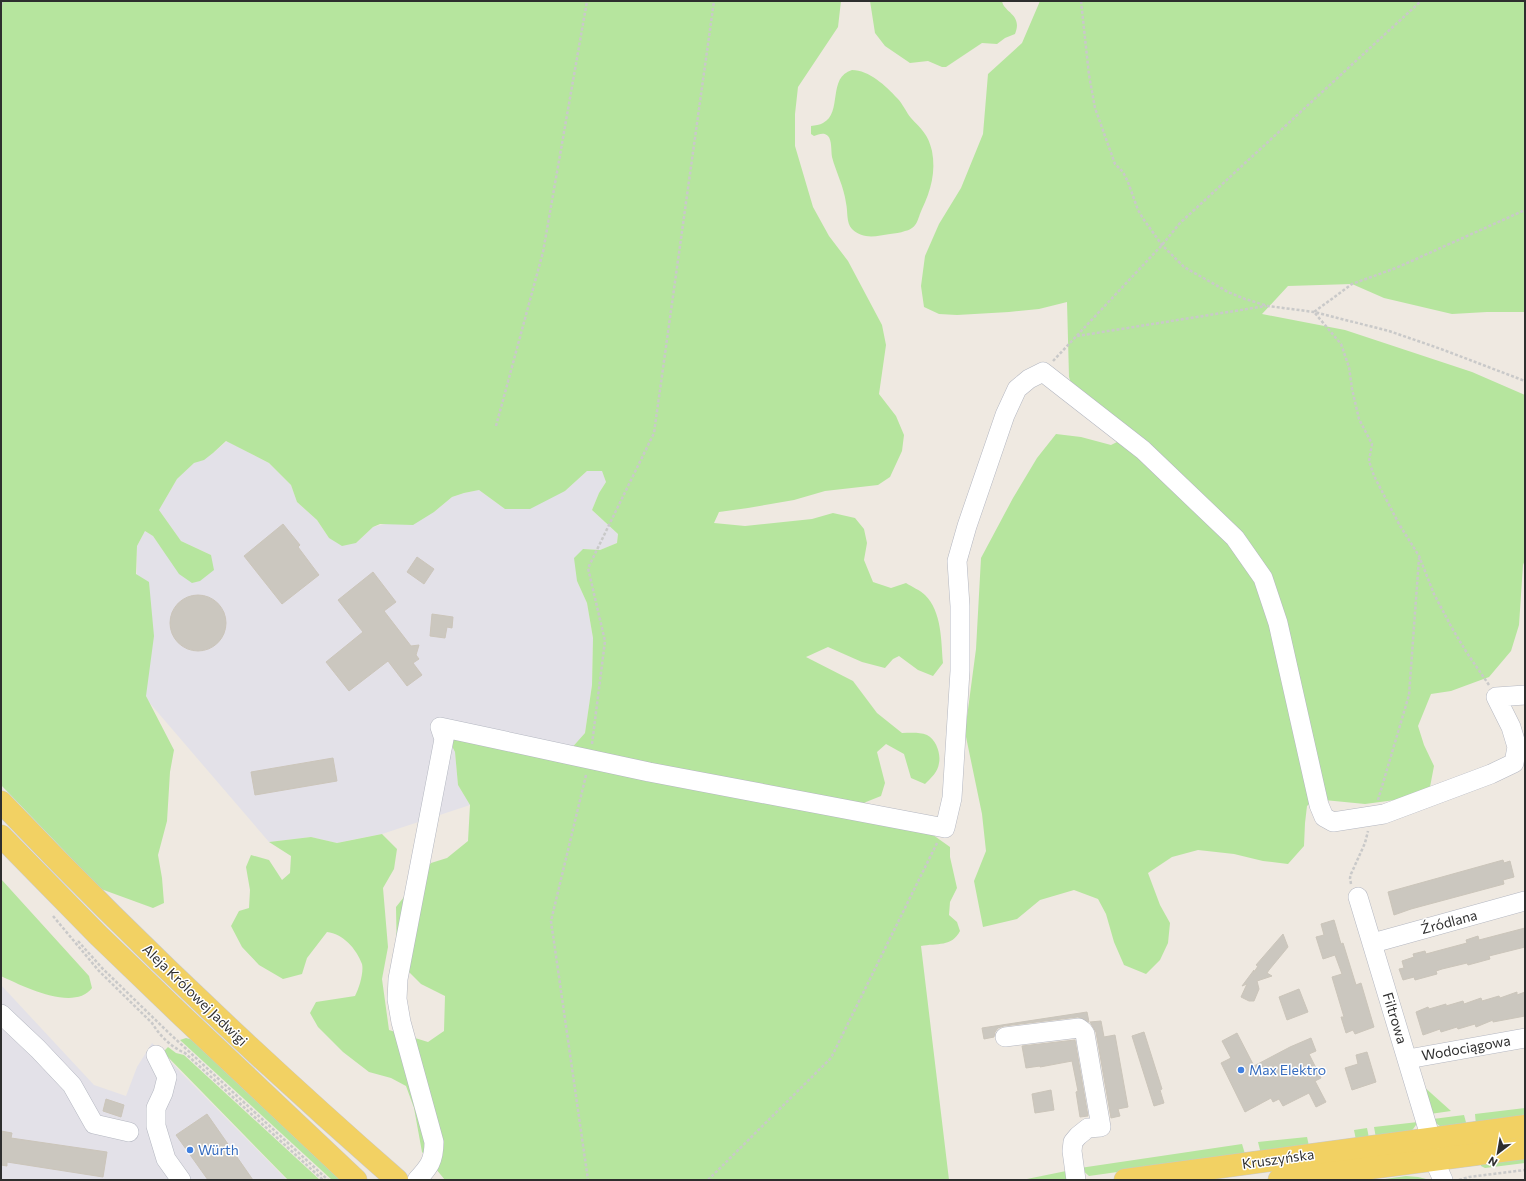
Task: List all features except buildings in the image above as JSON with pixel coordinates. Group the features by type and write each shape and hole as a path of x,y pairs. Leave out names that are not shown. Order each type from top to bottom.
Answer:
{"main road":[{"name":"Aleja Królowej Jadwigi","path":"1,802 115,919 194,995 298,1092 397,1180"},
{"name":"Aleja Królowej Jadwigi","path":"1,836 98,935 356,1180"},
{"name":"Kruszyńska","path":"1279,1180 1433,1149 1525,1126"},
{"name":"Kruszyńska","path":"1125,1180 1433,1149 1525,1148"}],"street":[{"path":"417,1180 430,1165 434,1154 434,1142 401,1022 397,999 398,979 444,739 440,727 650,772 945,828 952,798 960,671 960,606 957,561 966,526 1005,415 1017,388 1029,379 1043,372 1143,450 1235,538 1264,578 1278,623 1310,770 1319,805 1324,817 1333,822 1373,817 1384,814 1491,774 1514,763 1517,747 1511,727 1496,697 1525,695"},
{"name":"Filtrowa","path":"1358,897 1408,1059 1443,1180"},
{"name":"Źródlana","path":"1373,943 1525,901"},
{"path":"1,1014 72,1086 94,1124 128,1132"},
{"path":"1005,1038 1079,1028 1085,1034 1101,1127 1088,1128 1073,1142 1072,1151 1076,1180"},
{"name":"Wodociągowa","path":"1408,1059 1525,1038"},
{"path":"156,1055 167,1077 163,1093 156,1108 156,1126 166,1159 181,1180"}],"path":[{"path":"1,5 3,1"},
{"path":"496,426 543,252 587,1"},
{"path":"588,1180 551,921 590,759 605,642 588,568 654,433 714,1"},
{"path":"1081,1 1089,75 1095,108 1115,164 1123,172 1138,210 1162,245 1184,267 1228,292 1268,306 1314,312 1389,331 1525,381"},
{"path":"1043,372 1162,245 1180,222 1421,1"},
{"path":"1314,312 1352,284 1396,268 1525,210"},
{"path":"1077,336 1268,306"},
{"path":"1314,312 1341,344 1349,367 1352,389 1359,419 1372,444 1370,462 1374,476 1399,524 1419,556 1434,594 1452,628 1496,697"},
{"path":"1358,897 1352,887 1350,878 1365,843 1409,695 1419,556"},
{"path":"708,1180 832,1058 945,828"},
{"path":"49,911 88,959 152,1023 158,1033 176,1049 185,1053 323,1180"},
{"path":"1459,1180 1469,1177 1525,1170"}],"shaded area":[{"path":"227,441 269,463 291,485 297,502 317,520 329,538 356,543 373,527 434,512 452,497 464,493 479,490 505,509 565,491 587,471 602,471 606,482 599,493 592,510 618,534 617,543 600,550 583,549 577,581 587,603 593,638 592,685 585,733 569,751 449,740 455,752 458,785 470,805 382,834 337,843 311,837 269,842 148,701 136,665 137,546 145,531 153,536 165,553 211,555 181,541 159,510 177,479 194,463 213,453"},
{"path":"1,985 94,1085 126,1096 137,1067 152,1043 287,1180 1,1180"}],"green space":[{"path":"1,1 841,1 838,27 798,87 795,114 795,146 813,207 829,236 848,261 882,325 886,345 879,394 896,416 904,435 902,451 890,477 878,485 825,491 794,500 719,512 714,523 745,526 812,519 833,513 855,518 864,529 867,543 864,560 873,582 891,588 906,583 925,595 931,602 938,618 943,663 933,676 918,670 899,656 893,659 885,668 862,662 828,647 806,657 853,681 877,713 902,733 918,733 927,735 933,740 938,751 939,759 937,769 934,775 925,784 911,778 904,754 886,744 877,752 885,783 881,796 852,810 926,830 950,847 950,857 957,888 950,902 949,915 957,922 960,931 953,940 948,942 921,946 949,1180 445,1180 422,1152 414,1108 406,1086 391,1078 369,1072 343,1052 318,1027 310,1013 316,1002 355,996 361,980 362,964 353,947 344,939 333,933 327,932 307,958 302,974 283,979 259,965 242,947 231,926 239,911 249,908 250,890 246,867 251,855 269,860 282,880 290,873 291,856 269,842 311,837 337,843 382,834 397,849 394,869 383,888 388,947 382,979 389,1030 428,1042 444,1031 445,996 421,984 397,960 396,907 431,863 447,858 468,841 470,805 458,785 455,752 449,740 456,731 569,751 585,733 592,685 593,638 587,603 577,581 574,558 583,549 600,550 617,543 618,534 592,510 599,493 606,482 602,471 587,471 565,491 530,509 505,509 479,490 464,493 452,497 434,512 413,525 380,524 373,527 356,543 342,546 329,538 317,520 297,502 291,485 269,463 226,441 204,460 194,463 177,479 159,510 181,541 211,555 214,570 200,581 192,583 179,574 153,536 145,531 137,546 136,574 149,582 154,636 146,696 174,750 170,772 167,821 158,855 164,903 153,908 101,889 1,785"},
{"path":"870,1 1002,1 1003,5 1015,18 1017,27 1015,34 1005,38 997,44 982,43 946,67 942,67 928,61 910,63 885,46 875,33"},
{"path":"1040,1 1525,1 1525,312 1452,314 1384,298 1352,284 1288,286 1262,314 1345,330 1472,372 1525,395 1525,560 1523,565 1519,625 1511,651 1489,677 1451,691 1431,694 1418,726 1424,745 1434,766 1430,787 1410,798 1365,804 1314,799 1307,806 1304,846 1288,864 1263,861 1234,854 1198,850 1172,857 1148,873 1160,905 1170,923 1168,943 1160,960 1146,974 1124,965 1114,942 1106,914 1098,899 1074,890 1040,900 1017,919 983,927 974,881 986,851 982,814 965,732 976,649 981,558 1013,498 1037,458 1056,434 1081,437 1111,445 1127,437 1076,399 1069,377 1067,302 1039,309 957,315 939,314 924,307 921,286 925,256 939,224 961,188 983,134 988,74 1022,43"},
{"path":"852,70 871,76 888,89 899,100 929,140 933,159 932,181 928,195 915,226 909,230 880,236 865,236 852,229 848,220 844,191 832,157 829,138 825,134 814,136 811,134 811,126 822,124 829,118 840,80 844,74"},
{"path":"1,879 89,976 92,988 84,995 73,998 48,995 34,991 1,976"},
{"path":"186,1038 193,1040 345,1180 332,1180 180,1040"},
{"path":"168,1047 176,1053 184,1055 320,1180 288,1180 163,1052"},
{"path":"1422,1085 1451,1111 1430,1114"},
{"path":"1525,1108 1525,1117 1476,1125 1475,1114"},
{"path":"1464,1115 1467,1126 1452,1128 1443,1127 1439,1126 1433,1119"},
{"path":"1418,1122 1411,1132 1376,1138 1374,1127"},
{"path":"1367,1128 1369,1138 1356,1140 1354,1130"},
{"path":"1307,1137 1309,1146 1263,1153 1260,1150 1258,1142"},
{"path":"1242,1144 1245,1154 1089,1176 1080,1168"},
{"path":"1525,1157 1525,1163 1485,1168 1481,1166 1481,1162"},
{"path":"1071,1170 1068,1179 1065,1180 1022,1180"},
{"path":"1406,1176 1430,1180 1378,1180"}],"place":[{"name":"Max Elektro","path":"1241,1070"},
{"name":"Würth","path":"190,1150"}]}
